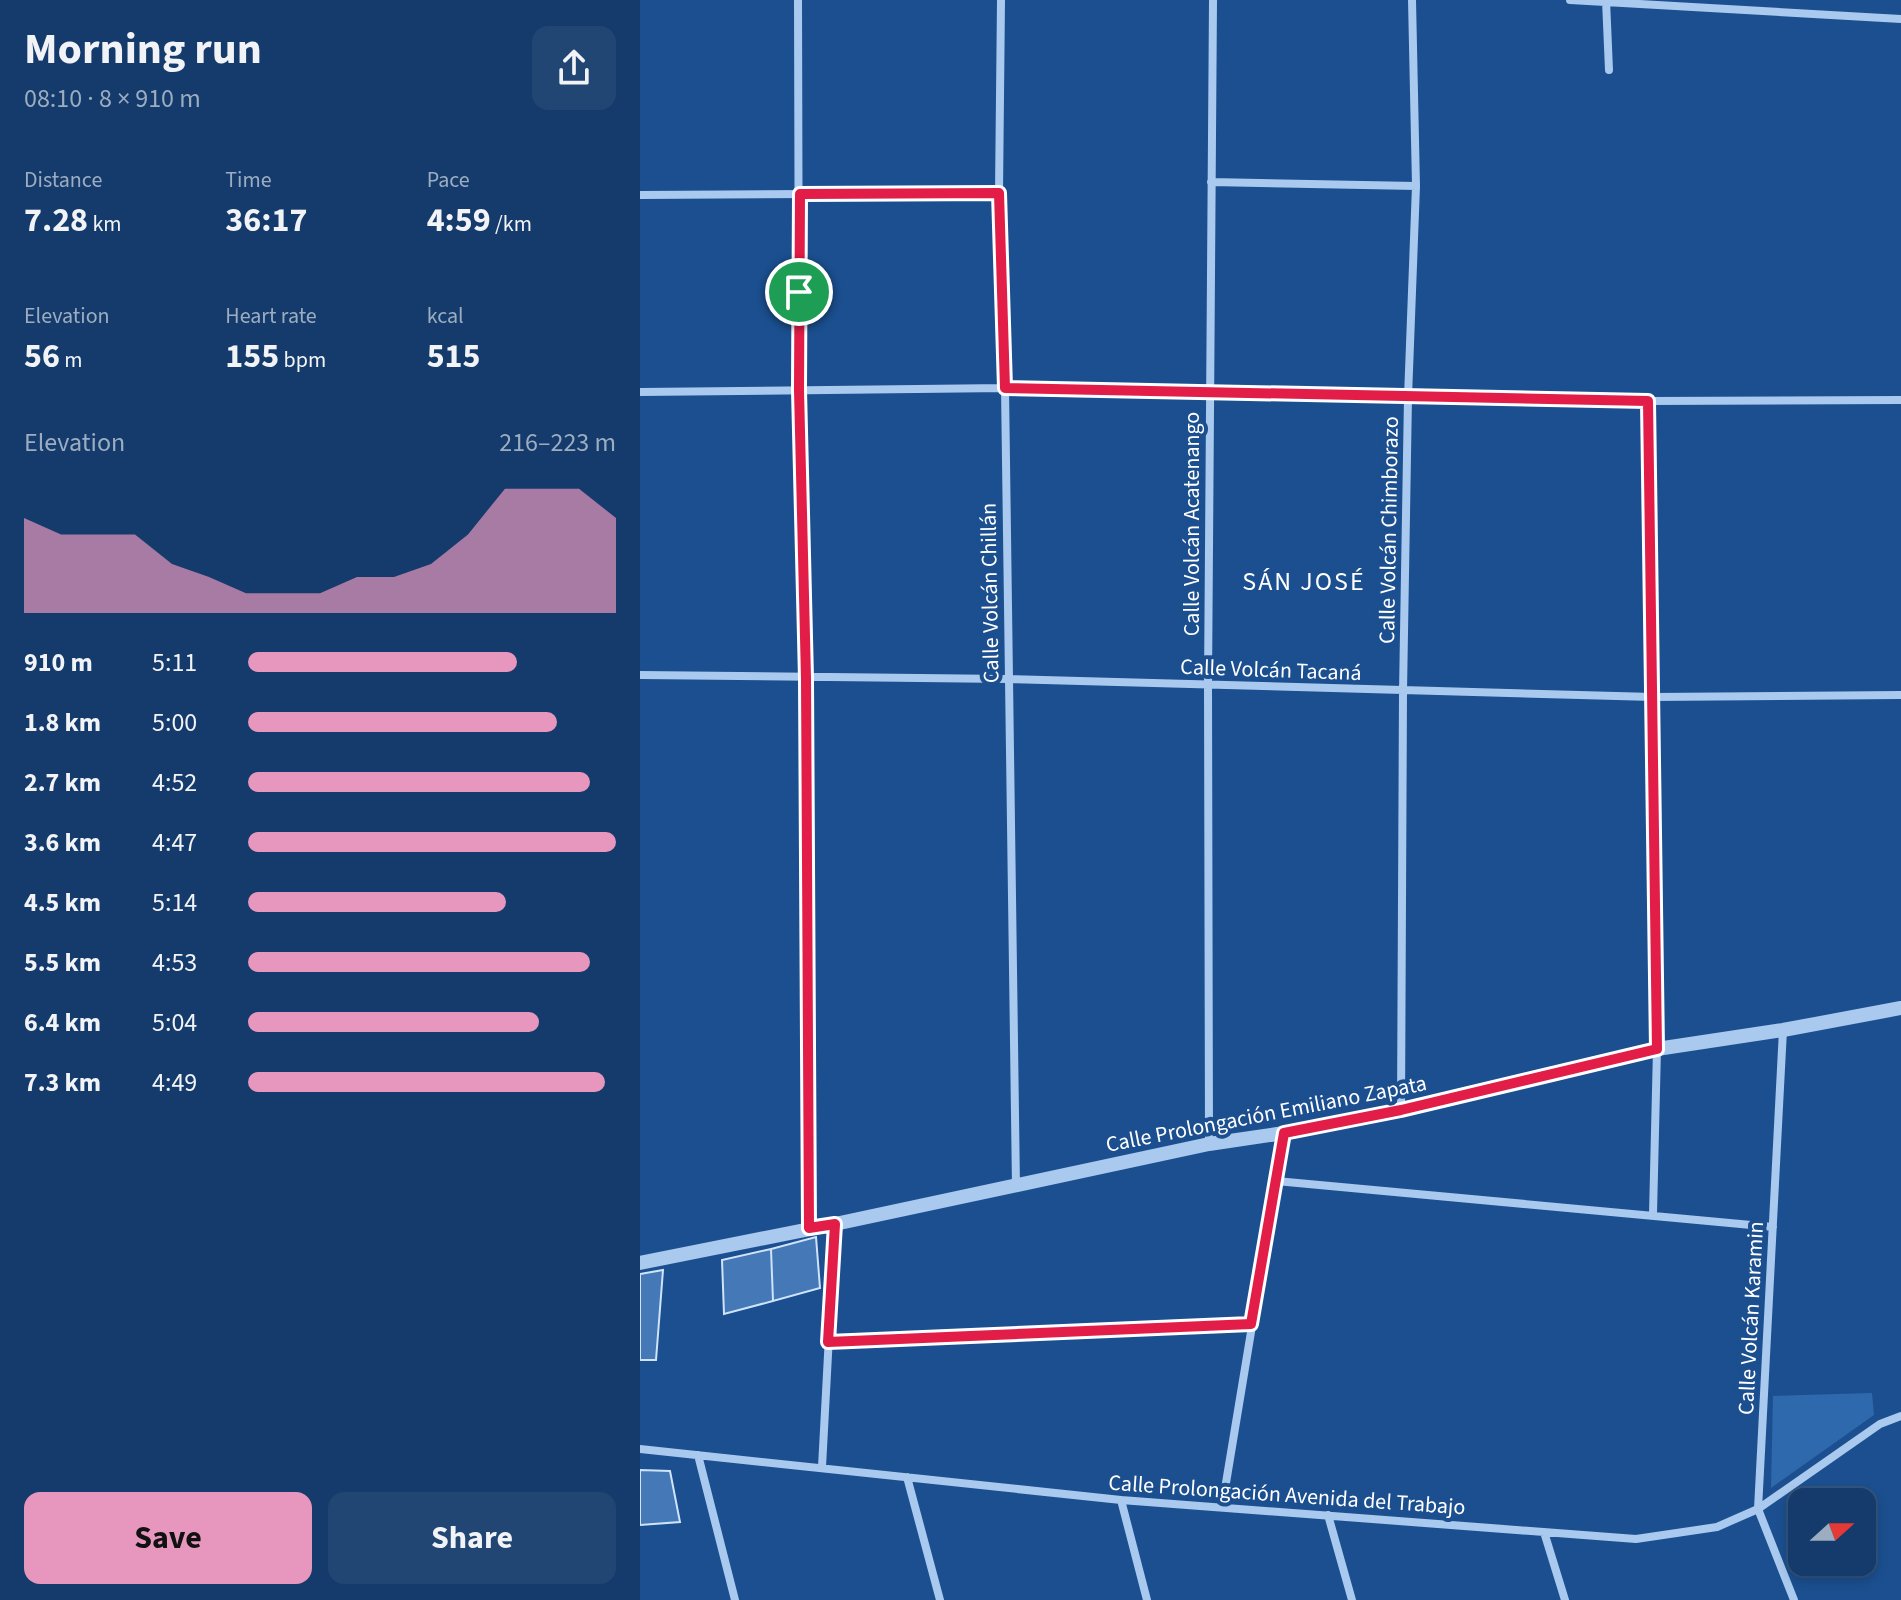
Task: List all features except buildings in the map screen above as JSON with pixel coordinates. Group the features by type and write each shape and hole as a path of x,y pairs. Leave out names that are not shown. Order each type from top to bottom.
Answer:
{"street":[{"path":"798,0 799,390 806,678 809,1228"},
{"name":"Calle Volcán Chillán","path":"1001,0 999,193 1005,388 1016,1187"},
{"name":"Calle Volcán Acatenango","path":"1209,1144 1208,684 1213,0"},
{"name":"Calle Volcán Chimborazo","path":"1401,1110 1403,692 1408,397 1416,186 1412,0"},
{"path":"1570,0 1901,19"},
{"path":"1606,1 1609,70"},
{"path":"1211,182 1416,186"},
{"path":"640,195 999,193"},
{"path":"640,392 1005,388 1648,401 1901,400"},
{"path":"1648,401 1657,1049 1653,1214"},
{"name":"Calle Volcán Tacaná","path":"640,675 1008,679 1653,697 1901,695"},
{"name":"Calle Prolongación Emiliano Zapata","path":"640,1263 1016,1187 1209,1144 1401,1110 1657,1049 1901,1008"},
{"name":"Calle Volcán Karamin","path":"1783,1030 1758,1509 1794,1600"},
{"path":"1222,1507 1284,1133"},
{"path":"1276,1181 1773,1227"},
{"path":"822,1467 835,1224"},
{"path":"828,1342 1251,1324"},
{"name":"Calle Prolongación Avenida del Trabajo","path":"640,1449 1121,1500 1636,1539 1717,1527 1758,1509 1880,1424 1901,1416"},
{"path":"698,1455 735,1600"},
{"path":"907,1477 940,1600"},
{"path":"1121,1500 1147,1600"},
{"path":"1328,1515 1352,1600"},
{"path":"1544,1532 1565,1600"}],"shaded area":[{"path":"1872,1393 1874,1415 1771,1488 1773,1396"}],"district":[{"name":"SÁN JOSÉ","path":"1304,581"}],"route":[{"path":"999,193 1005,388 1648,401 1657,1049 1401,1110 1284,1133 1251,1324 828,1342 835,1224 809,1228 806,678 799,292 800,194 999,193"}]}
